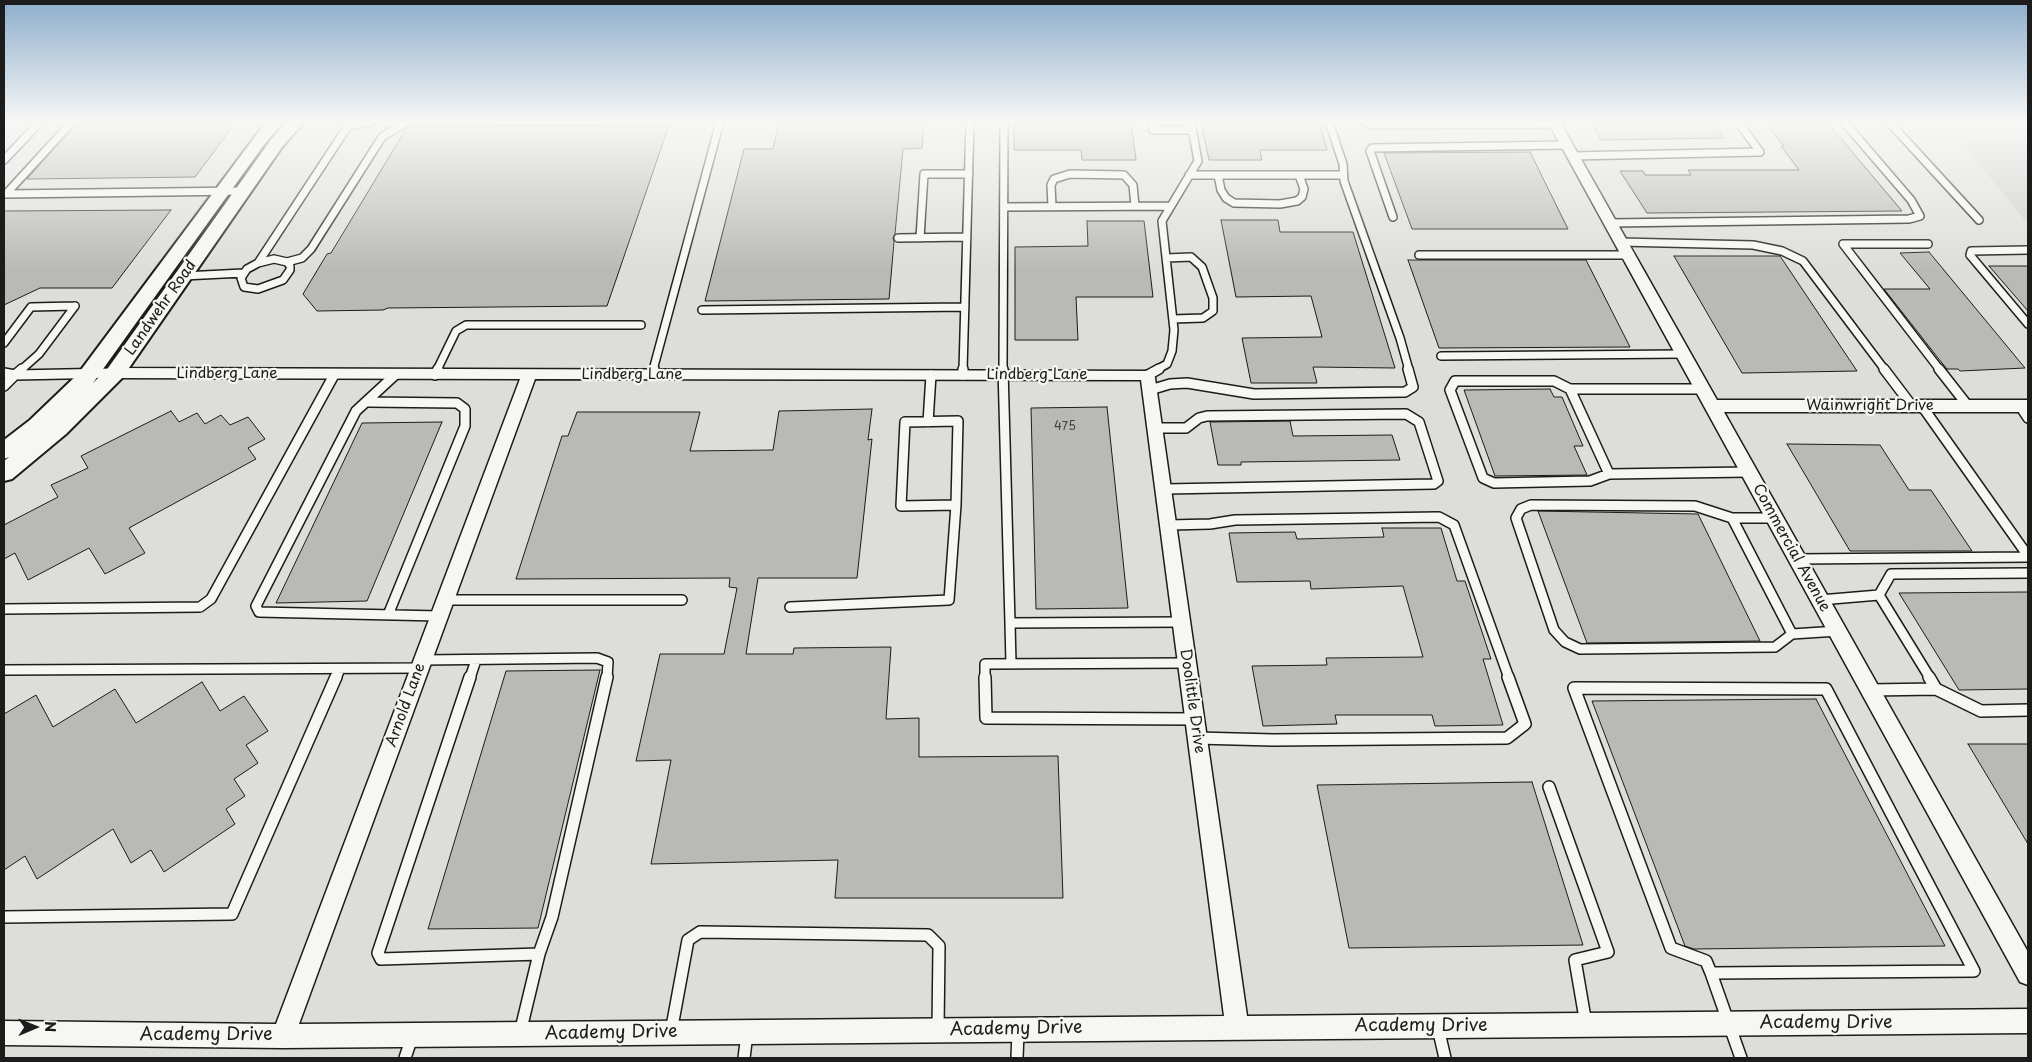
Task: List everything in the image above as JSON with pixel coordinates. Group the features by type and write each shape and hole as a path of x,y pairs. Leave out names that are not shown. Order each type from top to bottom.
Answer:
{"street":[{"name":"Landwehr Road","path":"4,451 37,425 90,372 236,172"},
{"name":"Landwehr Road","path":"4,473 59,429 116,373 257,172"},
{"name":"Commercial Avenue","path":"1581,172 2028,974"},
{"name":"Lindberg Lane","path":"116,373 334,375 1003,375 1149,383"},
{"name":"Arnold Lane","path":"283,1036 529,375"},
{"name":"Doolittle Drive","path":"1149,383 1170,525 1236,1027"},
{"name":"Wainwright Drive","path":"1712,406 1968,406 2025,410"},
{"name":"Academy Drive","path":"4,1034 283,1036 2028,1021"}],"lane":[{"path":"27,172 6,194 243,191"},
{"path":"258,263 318,172"},
{"path":"184,276 243,273 258,263 274,259 287,262 302,258 311,249 360,172"},
{"path":"652,375 707,172"},
{"path":"1004,172 1003,375 1011,664"},
{"path":"1149,383 1167,364 1172,350 1173,319 1162,221 1192,172"},
{"path":"1149,383 1187,383 1254,394 1405,392 1413,387 1400,338 1343,172"},
{"path":"1377,172 1393,217"},
{"path":"1610,223 1909,219 1920,216 1911,200 1887,172"},
{"path":"1934,172 1978,220"},
{"path":"920,238 924,174 969,174 963,375"},
{"path":"1052,206 1051,185 1054,179 1070,174 1124,175 1133,185 1135,206"},
{"path":"1218,175 1221,190 1226,198 1234,203 1280,204 1297,201 1302,197 1304,189 1299,175"},
{"path":"1190,176 1343,175"},
{"path":"1004,207 1171,206"},
{"path":"898,238 967,237"},
{"path":"1928,244 1843,244 1968,406"},
{"path":"1419,255 1753,245 1782,251 1803,261 1917,406 2028,556"},
{"path":"2028,250 1971,251 1970,255 2028,324"},
{"path":"1166,258 1191,257 1202,267 1213,298 1213,311 1203,318 1173,319"},
{"path":"243,273 241,283 244,287 250,289 267,288 288,275 290,270 287,262"},
{"path":"4,343 31,307 75,306 39,354 4,386"},
{"path":"702,310 965,307"},
{"path":"436,375 456,331 466,325 641,325"},
{"path":"1442,356 1683,354"},
{"path":"4,372 16,375 90,372 116,373"},
{"path":"4,609 200,607 211,599 334,375"},
{"path":"395,375 369,402 356,412 256,606 259,612 388,615 442,608 682,600"},
{"path":"928,422 931,376"},
{"path":"1703,389 1570,389 1554,380 1455,381 1450,390 1484,478 1494,483 1590,481 1609,474 1749,472"},
{"path":"1570,389 1609,474"},
{"path":"369,402 457,403 465,409 465,426 388,615"},
{"path":"1156,428 1186,428 1199,418 1207,416 1406,414 1419,422 1438,481 1434,484 1165,489"},
{"path":"790,607 949,600 956,505 958,421 905,422 901,506 956,505"},
{"path":"1774,518 1732,518 1695,506 1530,505 1521,509 1516,518 1554,630 1565,642 1572,646 1590,650 1775,648 1792,634 1838,631"},
{"path":"1170,525 1210,524 1235,520 1439,517 1454,524 1524,724 1507,738 1273,740 1247,738 1196,728 986,718 985,664 1187,663"},
{"path":"1732,518 1792,634"},
{"path":"1798,559 2028,556"},
{"path":"1879,595 1891,574 2028,573"},
{"path":"1820,600 1879,595"},
{"path":"1879,595 1936,689"},
{"path":"1010,623 1182,622"},
{"path":"4,670 340,669 476,660 597,658 608,662 607,681 552,917 538,954 520,1034"},
{"path":"476,660 378,953 381,959 538,954"},
{"path":"4,917 232,914 340,669"},
{"path":"1711,974 1974,971 1826,689 1574,688 1671,948 1706,962 1741,1058"},
{"path":"1870,690 1936,689 1981,711 2028,710"},
{"path":"1549,787 1608,952 1575,960 1586,1024"},
{"path":"671,1032 688,940 700,932 928,935 939,946 938,1030"},
{"path":"1437,1026 1444,1058"},
{"path":"1017,1058 1018,1029"},
{"path":"744,1058 748,1031"},
{"path":"405,1058 412,1034"}],"shaded area":[{"path":"4,172 2028,172 2028,1058 4,1058"},
{"path":"1985,172 2028,172 2028,224"}],"building":[{"path":"34,172 199,172 195,177 27,179"},
{"path":"380,172 653,172 607,306 388,308 383,310 317,311 303,294 327,254 331,253"},
{"path":"738,172 901,172 895,234 893,238 889,299 705,301"},
{"path":"1391,172 1540,172 1568,229 1412,229"},
{"path":"1620,172 1643,172 1645,175 1691,175 1689,172 1869,172 1902,211 1647,213"},
{"path":"171,210 112,288 40,288 4,305 4,211"},
{"path":"1221,220 1278,220 1280,232 1353,232 1395,368 1313,367 1317,383 1251,383 1242,338 1322,337 1311,296 1236,297"},
{"path":"1087,221 1144,221 1153,297 1076,297 1078,340 1015,340 1015,247 1088,246"},
{"path":"1929,252 2025,368 1960,371 1958,369 1947,369 1942,363 1884,289 1930,289 1900,253"},
{"path":"1674,256 1780,256 1857,371 1742,373"},
{"path":"1408,260 1586,260 1630,347 1439,348"},
{"path":"1989,266 2028,266 2028,311"},
{"path":"1550,389 1554,397 1562,397 1583,446 1574,446 1587,475 1495,476 1464,390"},
{"path":"1107,407 1128,608 1036,609 1031,408"},
{"path":"872,409 868,440 872,439 857,578 758,578 746,654 793,654 794,648 891,647 886,719 919,718 919,757 1058,756 1063,898 835,898 838,860 651,864 671,760 636,761 660,654 724,654 737,588 729,587 730,578 516,579 562,436 568,436 577,412 700,412 690,451 773,450 779,411"},
{"path":"171,411 179,422 197,413 205,424 221,415 230,425 248,417 265,439 248,448 256,459 129,528 145,553 105,574 89,548 28,580 15,553 4,559 4,525 58,497 51,485 88,468 81,456"},
{"path":"1290,421 1293,436 1392,435 1400,460 1241,462 1241,465 1218,465 1210,422"},
{"path":"442,422 367,601 276,603 362,423"},
{"path":"1787,444 1880,445 1909,490 1931,490 1972,551 1850,551"},
{"path":"1538,511 1698,514 1760,641 1587,643"},
{"path":"1382,528 1441,528 1457,581 1465,581 1491,659 1483,659 1503,725 1435,726 1432,715 1335,715 1337,724 1263,726 1252,666 1327,665 1326,658 1423,657 1403,586 1311,589 1310,581 1237,582 1229,533 1295,532 1297,539 1384,537"},
{"path":"2028,592 2028,689 1959,690 1899,593"},
{"path":"600,670 538,928 428,929 506,671"},
{"path":"202,682 220,711 244,696 268,731 246,745 258,763 234,779 245,796 226,809 235,824 164,872 151,850 131,863 113,829 37,879 25,856 4,870 4,714 36,695 53,727 115,689 136,723"},
{"path":"1816,699 1945,946 1694,949 1685,946 1592,701"},
{"path":"1968,744 2028,744 2028,844"},
{"path":"1532,782 1583,945 1349,948 1317,785"}]}
